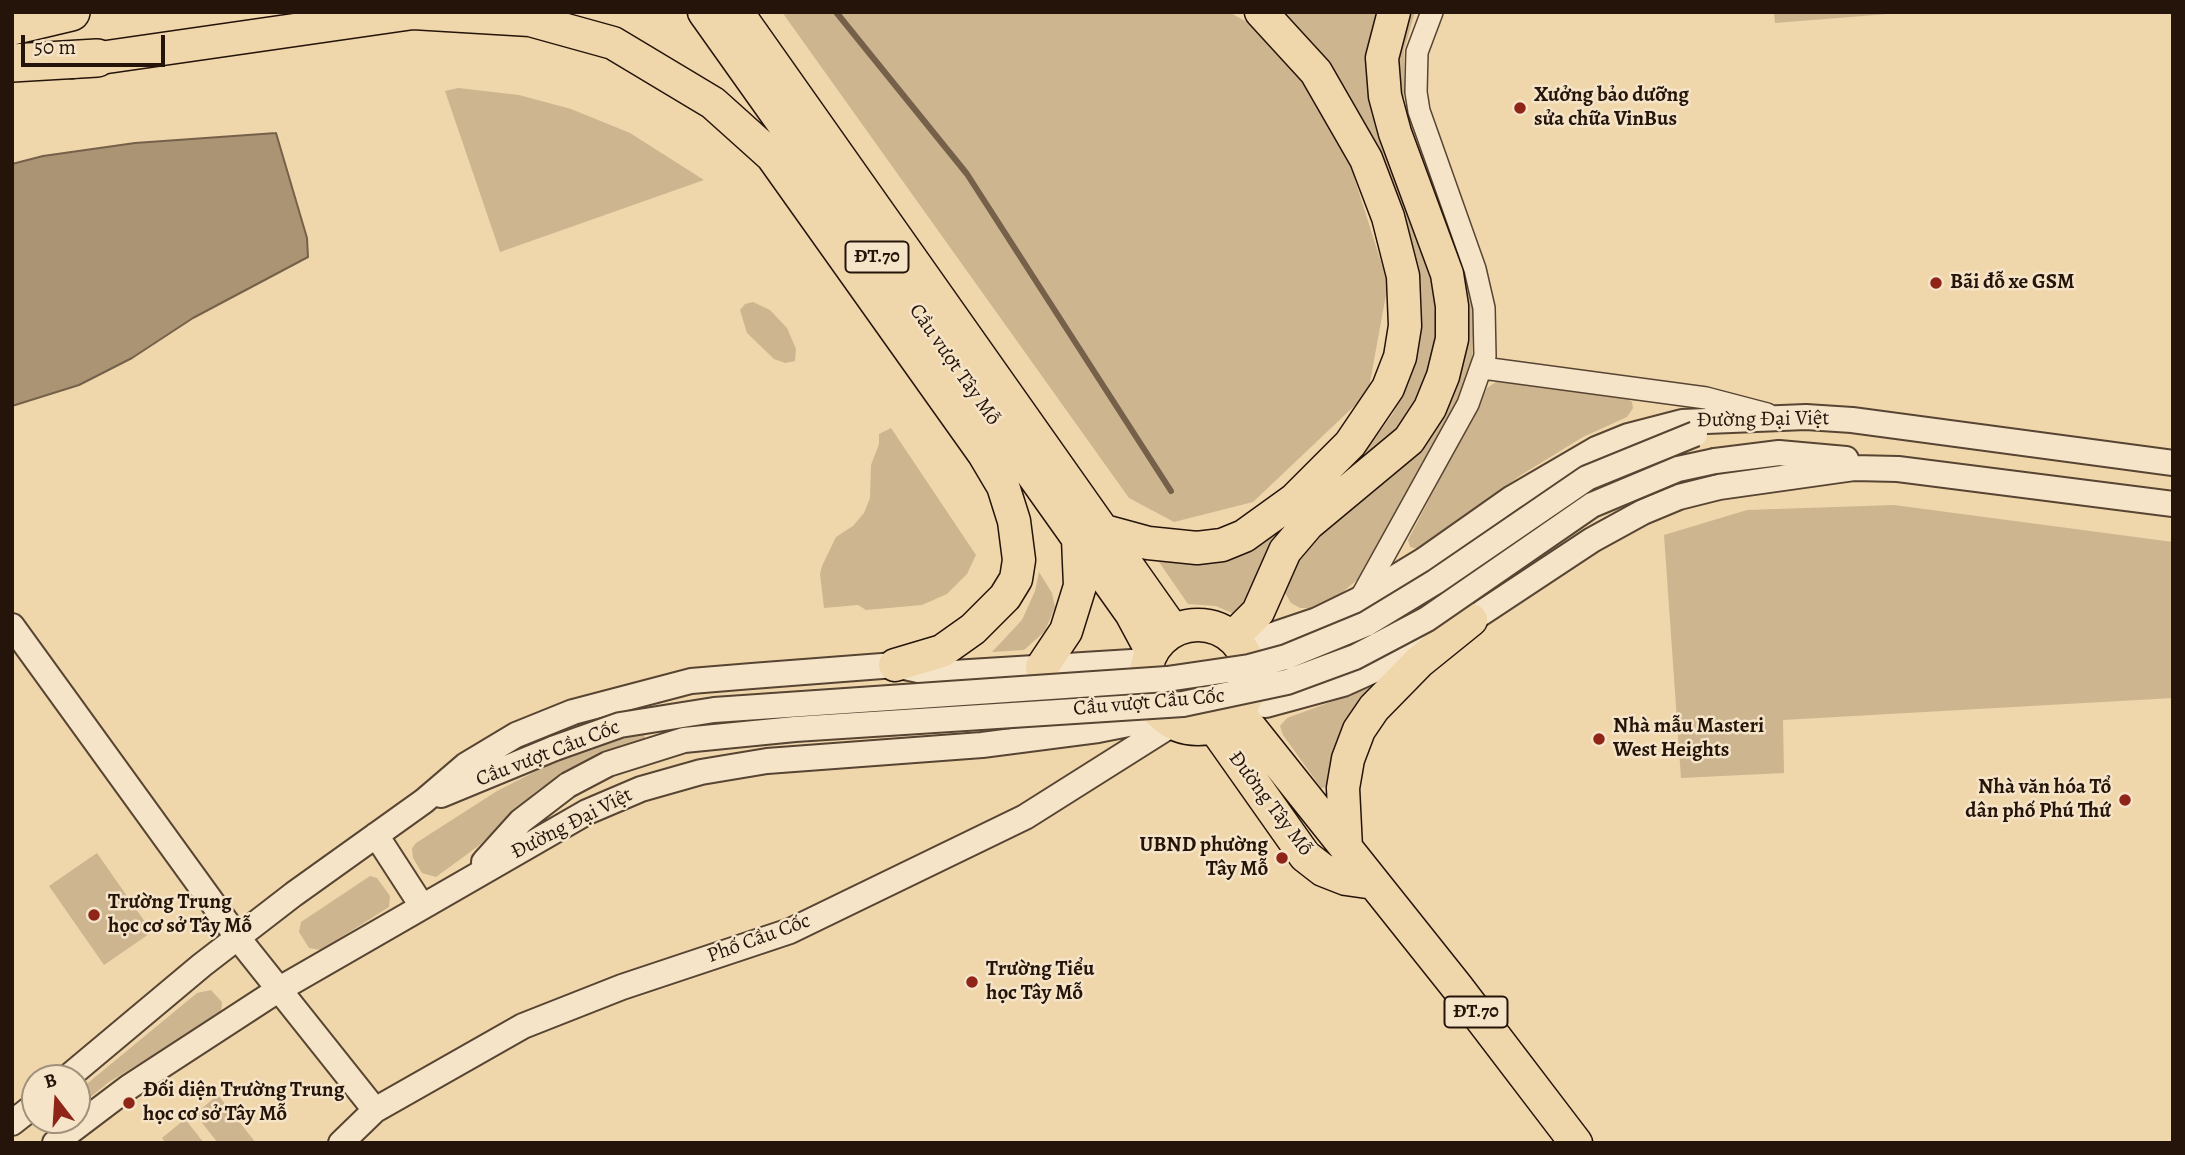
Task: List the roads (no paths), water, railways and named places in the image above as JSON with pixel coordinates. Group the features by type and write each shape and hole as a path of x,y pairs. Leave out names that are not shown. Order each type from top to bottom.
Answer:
{"highway":[{"path":"12,26 71,12"},
{"path":"12,63 97,58"}],"main road":[{"name":"Cầu vượt Tây Mỗ","path":"704,12 1091,535 1158,648"},
{"name":"Cầu vượt Tây Mỗ","path":"737,12 1061,494"},
{"path":"1042,667 1066,631 1080,586 1091,535 1197,548 1222,545 1244,536 1294,500 1350,444 1388,388 1400,357 1405,326 1403,276 1391,226 1366,159 1316,72 1261,12"},
{"path":"1237,642 1258,612 1285,551 1308,524 1409,440 1430,408 1443,376 1452,339 1452,306 1447,274 1395,133 1385,96 1382,58 1394,12"},
{"path":"12,70 417,13 530,20 613,44 713,103 772,156 984,454 1003,486 1016,530 1019,560 1016,579 993,612 942,651 895,665"},
{"path":"1346,848 1343,788 1348,759 1359,730 1374,708 1419,662 1471,620"},
{"path":"1188,625 1204,625 1237,642 1246,656 1250,680 1231,714 1200,729 1169,720 1147,692 1158,648 1188,625"},
{"name":"Đường Tây Mỗ","path":"1231,714 1346,848 1576,1143"},
{"name":"Đường Tây Mỗ","path":"1231,714 1305,856 1323,870 1346,879 1374,883"}],"street":[{"path":"1360,599 1468,404 1483,368 1484,308 1475,270 1419,111 1416,92 1417,52 1432,12"},
{"path":"1483,368 1706,398 1782,418"},
{"name":"Đường Đại Việt","path":"1237,642 1317,620 1360,599 1424,560 1512,498 1596,449 1628,436 1682,422 1713,418 1743,422 1782,418 1852,420 2173,463"},
{"name":"Cầu vượt Cầu Cốc","path":"424,801 620,725 714,710 1167,679 1261,664 1366,624 1435,582 1587,478 1695,434 1743,422"},
{"name":"Cầu vượt Cầu Cốc","path":"470,878 521,821 568,786 608,764 684,740 808,728 1182,704 1287,682 1355,657 1427,619 1592,505 1678,469 1754,455 1802,454 1825,455 1898,469"},
{"path":"1231,714 1343,684 1471,620 1592,540 1643,512 1679,497 1719,487 1804,473 1854,468 1898,469 2173,504"},
{"path":"12,626 238,938 375,1110"},
{"path":"84,1064 238,938 424,801 466,765 516,735 573,712 633,694 691,681 895,665 937,674 1042,667 1158,648"},
{"name":"Đường Đại Việt","path":"55,1143 129,1087 278,990 587,812 641,789 701,772 767,761 982,745 1169,720"},
{"name":"Phố Cầu Cốc","path":"341,1143 375,1110 523,1026 622,987 790,930 1025,817 1169,720"},
{"path":"376,835 422,906"}],"waterway":[{"path":"836,12 967,174 1171,491"}],"place":[{"name":"Xưởng bảo dưỡng sửa chữa VinBus","path":"1520,108"},
{"name":"Bãi đỗ xe GSM","path":"1936,283"},
{"name":"Nhà mẫu Masteri West Heights","path":"1599,739"},
{"name":"Nhà văn hóa Tổ dân phố Phú Thứ","path":"2125,800"},
{"name":"UBND phường Tây Mỗ","path":"1282,858"},
{"name":"Trường Trung học cơ sở Tây Mỗ","path":"94,915"},
{"name":"Trường Tiểu học Tây Mỗ","path":"972,982"},
{"name":"Đối diện Trường Trung học cơ sở Tây Mỗ","path":"129,1103"}]}
